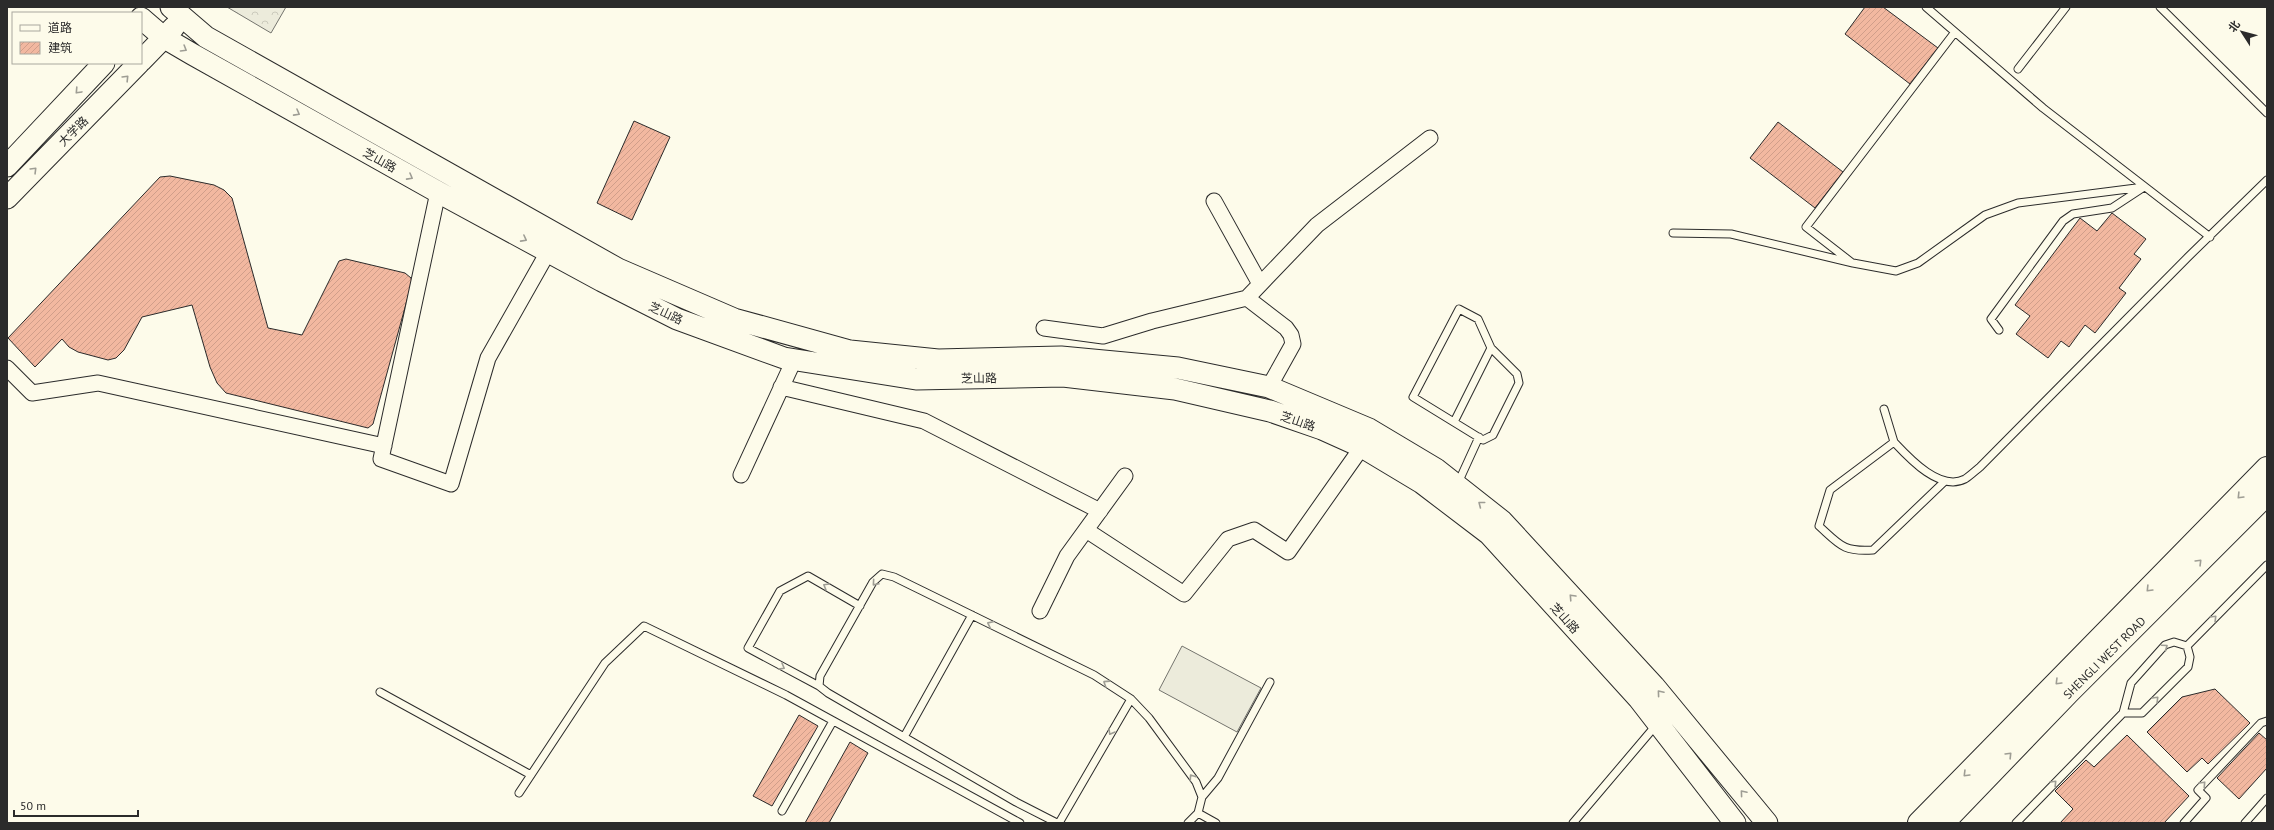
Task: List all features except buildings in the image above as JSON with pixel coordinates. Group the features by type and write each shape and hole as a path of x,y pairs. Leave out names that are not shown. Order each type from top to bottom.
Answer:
{"main road":[{"name":"大学路","path":"142,60 163,37 177,13"},
{"path":"177,13 206,36 618,269 734,319 850,351 938,360 1061,357 1178,368 1269,387 1369,430 1436,469 1502,521 1654,686 1768,823"},
{"name":"芝山路","path":"142,15 163,37 438,192 548,252 677,319 784,358 916,379 1063,376 1175,389 1270,410 1322,429 1362,447 1422,483 1489,534 1638,699 1735,823"},
{"name":"大学路","path":"7,166 103,64"},
{"name":"大学路","path":"7,198 138,64"},
{"path":"1909,823 1931,819 2267,468"},
{"name":"SHENGLI WEST ROAD","path":"1931,819 2069,692 2267,494"}],"street":[{"path":"1044,328 1103,336 1152,321 1247,298 1317,226 1430,138"},
{"path":"438,192 381,459 450,484 488,358 548,252"},
{"path":"1214,200 1260,284"},
{"path":"1247,298 1286,328 1291,335 1293,344 1269,387"},
{"path":"741,475 794,360"},
{"path":"7,368 32,393 98,383 384,446"},
{"path":"781,387 924,421 1100,511"},
{"path":"1086,530 1184,594 1228,539 1254,530 1288,552 1362,447"},
{"path":"1040,611 1067,556 1125,476"}],"lane":[{"path":"1926,7 2042,108 2210,237"},
{"path":"2018,69 2066,7"},
{"path":"2160,7 2267,114"},
{"path":"1853,263 1806,227 1955,32"},
{"path":"1884,408 1894,442 1924,471 1945,481 1964,479 1980,467 2267,180"},
{"path":"1673,233 1730,234 1853,263 1896,271 1918,263 1985,215 2018,203 2144,187"},
{"path":"2000,330 1991,319 2063,221 2074,214 2112,208 2144,187"},
{"path":"1459,309 1478,319 1491,348 1517,374 1519,383 1493,435 1483,440 1454,422 1413,397 1459,309"},
{"path":"1454,422 1491,348"},
{"path":"1457,485 1479,437"},
{"path":"1894,442 1830,490 1819,526 1837,543 1853,551 1874,550 1945,481"},
{"path":"2187,646 2267,565"},
{"path":"819,686 820,676 873,582 882,574 894,576 1094,675 1131,699 1149,718 1191,775 1202,797"},
{"path":"860,606 808,576 780,591 748,648 819,686 828,693 1016,802 1058,823 1131,699"},
{"path":"904,737 972,615"},
{"path":"519,794 605,663 644,626 786,695 1020,823"},
{"path":"2016,823 2123,713 2131,683 2165,645 2174,642 2187,646"},
{"path":"2123,713 2142,713 2188,667 2190,657 2187,646"},
{"path":"1188,823 1198,813 1202,797 1218,778 1270,682"},
{"path":"380,692 531,775"},
{"path":"782,811 833,721"},
{"path":"2184,823 2206,798 2198,790 2261,723 2267,721"},
{"path":"1573,823 1657,723"},
{"path":"2245,823 2267,798"},
{"path":"1198,813 1216,823"}],"green space":[{"path":"227,7 286,7 271,33"},
{"path":"1182,646 1261,688 1237,732 1159,690"}]}
